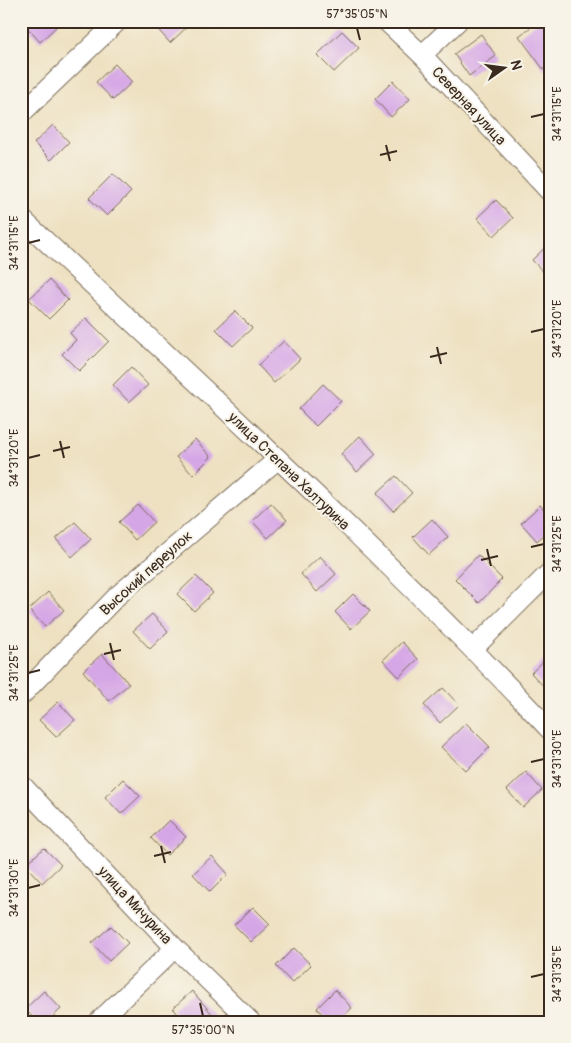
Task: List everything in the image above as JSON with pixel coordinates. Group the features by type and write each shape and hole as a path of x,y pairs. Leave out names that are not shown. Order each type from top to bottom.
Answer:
{"street":[{"name":"Северная улица","path":"386,21 422,55 550,192"},
{"path":"422,55 458,21"},
{"path":"21,114 113,23"},
{"name":"улица Степана Халтурина","path":"21,218 278,459 473,649 550,730"},
{"name":"Высокий переулок","path":"21,696 116,596 278,459"},
{"path":"473,649 550,572"},
{"name":"улица Мичурина","path":"21,784 175,948 251,1022"},
{"path":"98,1022 175,948"}],"building":[{"path":"27,21 56,21 59,24 40,42 24,24"},
{"path":"158,21 186,21 189,25 170,43 154,25"},
{"path":"539,21 550,21 550,66 544,70 519,36"},
{"path":"342,31 359,48 334,72 317,55"},
{"path":"481,34 496,56 469,76 454,54"},
{"path":"115,64 132,82 113,100 96,82"},
{"path":"393,81 410,99 391,117 375,99"},
{"path":"53,125 69,142 51,160 34,143"},
{"path":"113,174 131,192 107,216 89,198"},
{"path":"496,200 513,218 494,236 477,218"},
{"path":"550,243 550,276 548,277 532,260"},
{"path":"49,280 68,300 49,319 29,299"},
{"path":"235,311 252,328 233,346 216,329"},
{"path":"86,318 109,341 79,371 62,354 76,340 70,333"},
{"path":"284,341 300,359 274,383 258,365"},
{"path":"131,367 148,385 129,402 113,385"},
{"path":"323,384 341,401 316,426 299,409"},
{"path":"360,436 376,454 357,472 341,454"},
{"path":"195,439 211,457 193,475 176,457"},
{"path":"396,476 412,493 393,511 377,493"},
{"path":"271,503 287,520 268,538 252,521"},
{"path":"138,505 154,522 135,540 119,522"},
{"path":"540,505 550,516 550,529 537,541 521,523"},
{"path":"432,519 448,537 429,555 413,537"},
{"path":"75,522 91,539 72,557 56,539"},
{"path":"478,555 502,579 479,603 455,579"},
{"path":"320,556 336,574 317,592 301,574"},
{"path":"196,576 213,593 194,611 177,594"},
{"path":"48,592 64,610 45,627 29,610"},
{"path":"353,594 370,611 351,629 335,612"},
{"path":"152,614 168,631 150,649 133,631"},
{"path":"402,642 418,659 399,677 383,660"},
{"path":"102,654 129,684 109,701 83,671"},
{"path":"550,655 550,693 531,673"},
{"path":"443,688 459,705 440,723 424,705"},
{"path":"58,702 75,720 56,737 39,720"},
{"path":"466,723 490,747 466,771 441,747"},
{"path":"526,772 542,790 523,808 507,790"},
{"path":"123,779 140,796 121,814 105,797"},
{"path":"169,820 186,837 167,855 151,838"},
{"path":"44,848 61,865 42,883 25,865"},
{"path":"212,856 228,874 210,892 193,874"},
{"path":"253,907 270,924 251,942 234,925"},
{"path":"111,926 128,943 109,961 92,943"},
{"path":"294,948 311,965 292,983 276,966"},
{"path":"335,990 352,1008 337,1022 329,1022 317,1008"},
{"path":"44,991 61,1009 47,1022 37,1022 25,1009"},
{"path":"192,991 214,1016 208,1022 184,1022 173,1008"}]}
